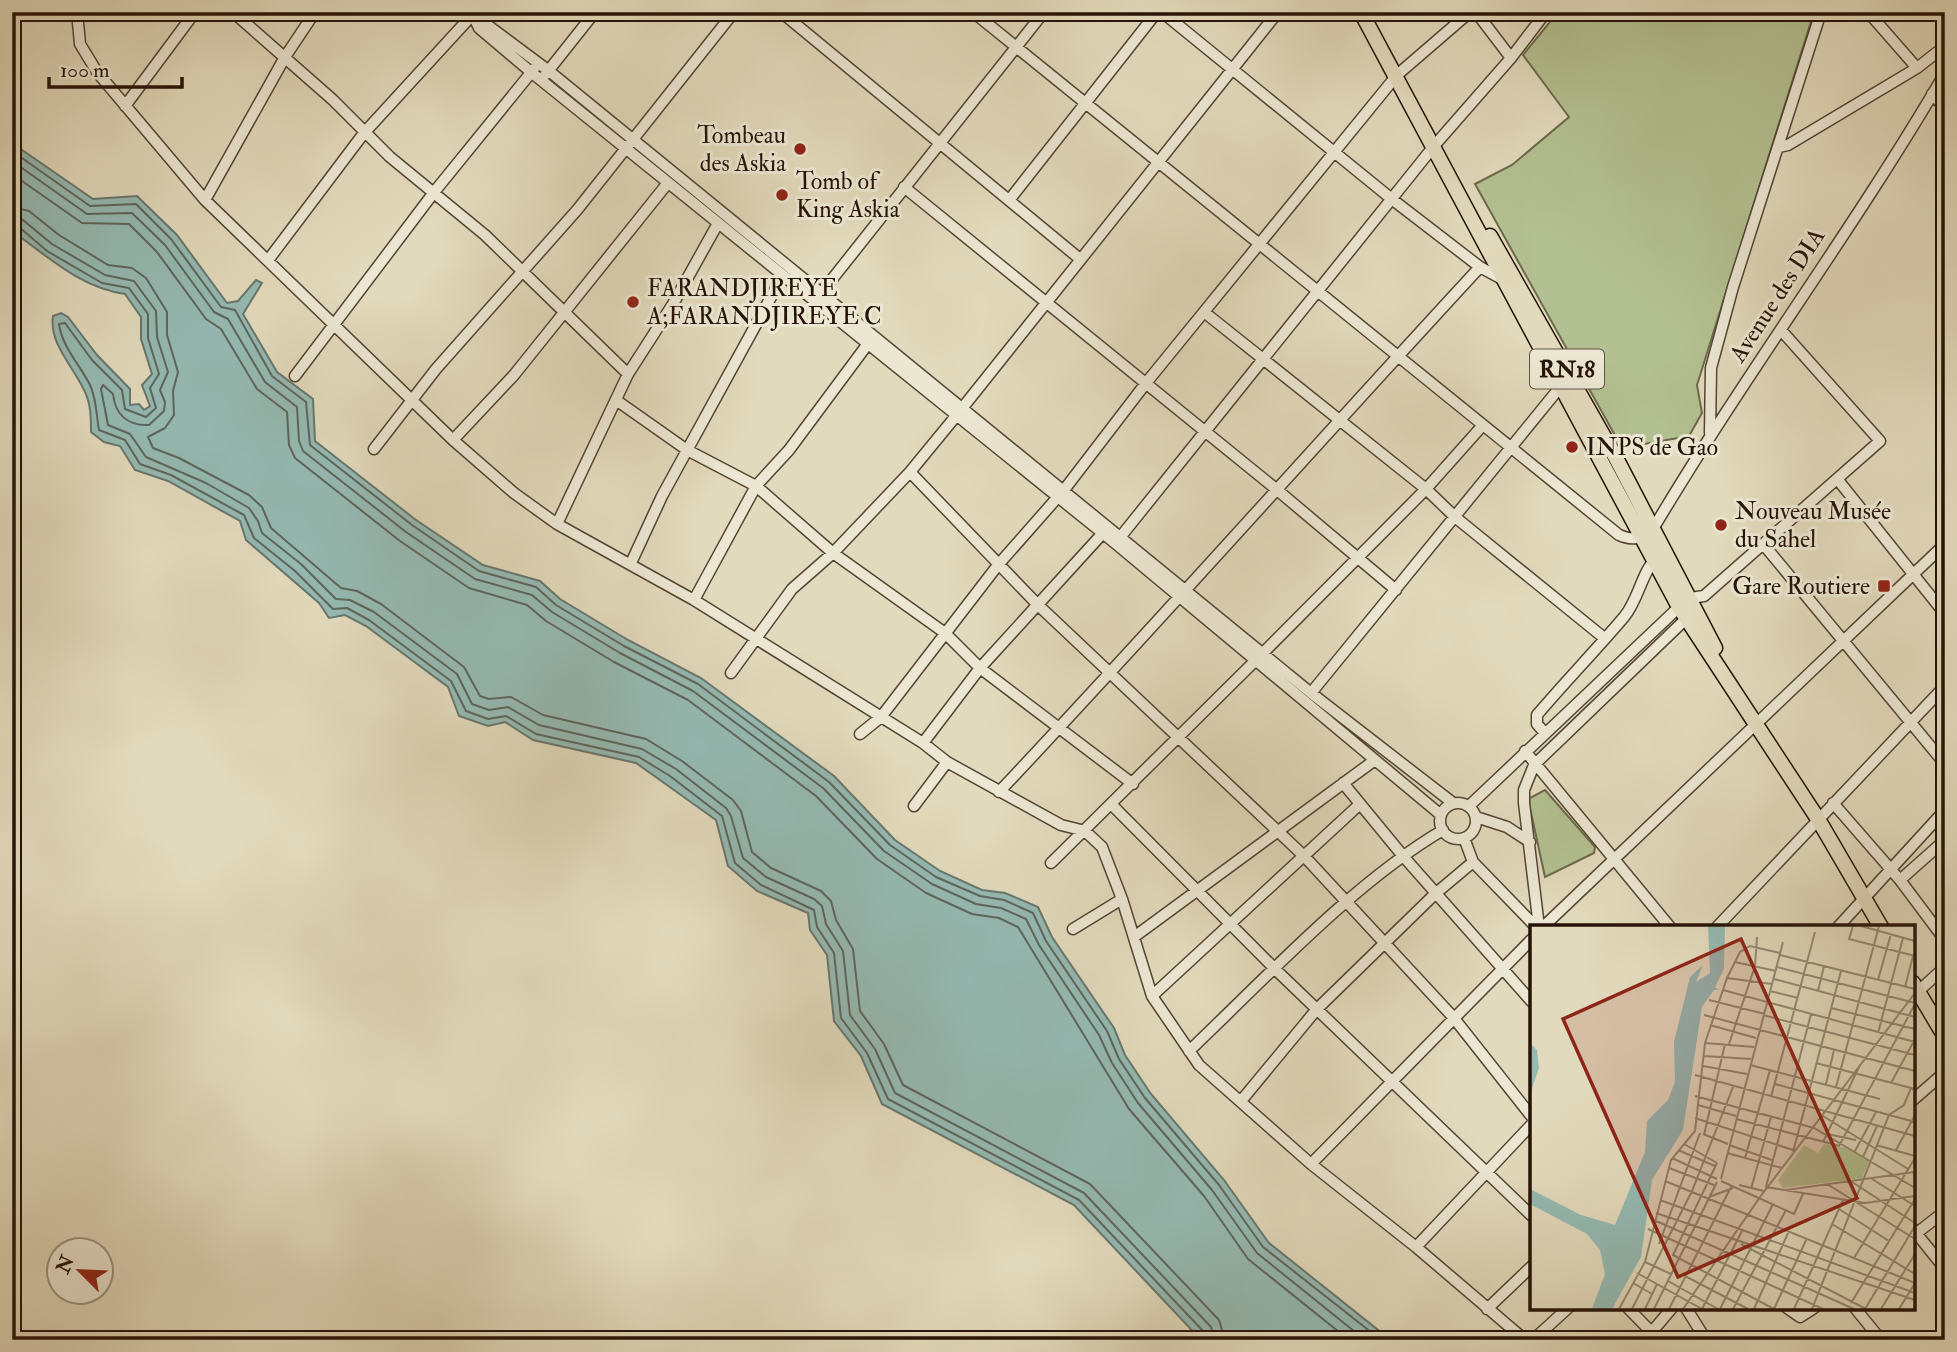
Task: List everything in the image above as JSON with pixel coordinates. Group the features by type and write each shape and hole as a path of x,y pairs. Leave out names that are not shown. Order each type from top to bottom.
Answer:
{"main road":[{"name":"RN18","path":"1361,12 1570,402 1691,606 1739,696 1818,819 1880,925"},
{"name":"RN18","path":"1434,146 1507,264 1648,533 1654,560 1691,606"},
{"path":"1915,990 1945,1037"}],"street":[{"path":"77,12 80,44 125,106 205,200 238,235 269,259 453,440 557,524 694,600 923,743 947,762 1061,825 1085,831 1101,847 1122,898 1152,996 1199,1065 1311,1164 1416,1247 1525,1340"},
{"path":"125,106 195,12"},
{"path":"233,12 285,57 364,133 485,235 522,274 628,374"},
{"path":"205,200 285,57 315,12"},
{"path":"545,76 595,12"},
{"path":"374,449 411,400 522,274 734,12"},
{"path":"781,12 1080,259"},
{"path":"972,12 1619,535 1648,533"},
{"path":"814,302 939,141 1044,12"},
{"path":"1010,199 1159,12 1393,200 1480,267 1505,281"},
{"path":"731,673 792,589 832,553 909,472 959,412 1278,12"},
{"path":"860,734 881,717 998,565 1061,494 1146,383 1397,75 1470,12"},
{"path":"1476,12 1511,58"},
{"path":"1118,540 1434,146 1511,58 1546,12"},
{"path":"1710,433 1711,368 1733,287 1821,12"},
{"path":"1868,12 1917,68"},
{"path":"269,259 364,133 472,13 479,28 535,68 627,144 821,292 959,412 1260,657 1441,815 1443,830 1452,838 1464,838 1474,829 1476,817"},
{"path":"1779,147 1788,145 1917,68 1945,46"},
{"path":"295,376 336,326 435,191 535,68"},
{"name":"Avenue des DIA","path":"1648,533 1710,433 1781,330 1945,73"},
{"path":"1932,94 1945,108"},
{"path":"627,144 667,184 717,225 867,345 959,412"},
{"path":"453,440 514,375 667,184"},
{"path":"904,187 1396,590"},
{"path":"557,524 580,468 628,374 673,304 717,225"},
{"path":"999,792 1111,675 1276,489 1480,267"},
{"path":"631,563 687,450 782,276"},
{"path":"1204,313 1338,422 1426,489 1455,517 1603,637"},
{"path":"1469,806 1544,732 1764,545 1880,441 1781,330"},
{"path":"694,600 756,486 789,450 867,345"},
{"path":"1311,693 1561,386"},
{"path":"616,400 687,450 756,486 832,553 945,633 980,668 1133,784"},
{"path":"1051,863 1180,738 1357,559 1426,489 1483,425"},
{"path":"909,472 1038,606 1304,856 1453,1017 1530,1114"},
{"path":"1838,480 1911,575 1945,614"},
{"path":"1061,494 1102,533 1118,540"},
{"path":"923,743 980,668 1102,533"},
{"path":"1541,925 1945,544"},
{"path":"1764,545 1945,764"},
{"path":"1544,732 1537,724 1537,715 1634,603 1648,567 1654,560"},
{"path":"1539,925 1524,790 1534,765 1691,606"},
{"path":"1260,657 1453,803 1469,806 1476,817 1507,827 1530,842"},
{"path":"1719,925 1908,722 1945,686"},
{"path":"1525,751 1668,925"},
{"path":"1134,937 1375,760"},
{"path":"914,806 947,762"},
{"path":"1343,783 1435,894 1530,1000"},
{"path":"1441,815 1453,803"},
{"path":"1833,803 1900,880 1945,940"},
{"path":"1152,996 1360,804"},
{"path":"1112,805 1276,970 1489,1171 1530,1214"},
{"path":"1840,925 1945,810"},
{"path":"1189,1051 1346,904 1403,856 1443,830"},
{"path":"1464,838 1473,862 1537,925"},
{"path":"1900,880 1945,840"},
{"path":"1241,1101 1317,1009 1435,894 1473,862"},
{"path":"1073,929 1122,898"},
{"path":"1311,1164 1530,941"},
{"path":"1915,990 1945,967"},
{"path":"1915,1098 1945,1072"},
{"path":"1416,1247 1530,1126"},
{"path":"1915,1232 1945,1211"},
{"path":"1915,1234 1945,1269"},
{"path":"1487,1309 1530,1268"},
{"path":"1534,1340 1566,1310"},
{"path":"1630,1310 1652,1337 1671,1310"},
{"path":"1687,1310 1706,1340"},
{"path":"1790,1310 1800,1317 1811,1310"},
{"path":"1857,1310 1881,1340"}],"green space":[{"path":"1558,12 1814,12 1697,385 1702,413 1689,436 1622,448 1475,184 1512,165 1569,117 1523,55"},
{"path":"1545,790 1595,847 1594,853 1545,877 1528,799"}],"water":[{"path":"12,143 93,199 137,196 177,235 227,303 238,301 256,280 262,283 243,314 277,372 313,399 315,441 416,520 483,565 540,581 560,599 628,640 701,678 834,776 895,840 940,871 982,890 1005,893 1038,907 1052,937 1114,1028 1125,1055 1151,1094 1224,1180 1269,1243 1382,1333 1404,1340 1201,1340 1074,1205 882,1104 861,1056 834,1021 827,955 810,930 808,913 757,891 728,866 716,820 636,763 533,740 505,722 488,726 459,716 448,687 366,626 345,615 329,618 319,603 246,540 240,521 168,481 135,470 120,446 104,442 91,432 88,399 58,345 54,335 53,316 61,313 68,317 97,355 130,389 130,405 139,404 144,410 150,406 142,385 152,374 141,339 141,317 125,294 79,278 12,231"}],"place":[{"name":"Tombeau des Askia","path":"800,149"},
{"name":"Tomb of King Askia","path":"782,195"},
{"name":"FARANDJIREYE A;FARANDJIREYE C","path":"633,302"},
{"name":"INPS de Gao","path":"1572,447"},
{"name":"Nouveau Musée du Sahel","path":"1721,525"},
{"name":"Gare Routiere","path":"1884,586"}]}
